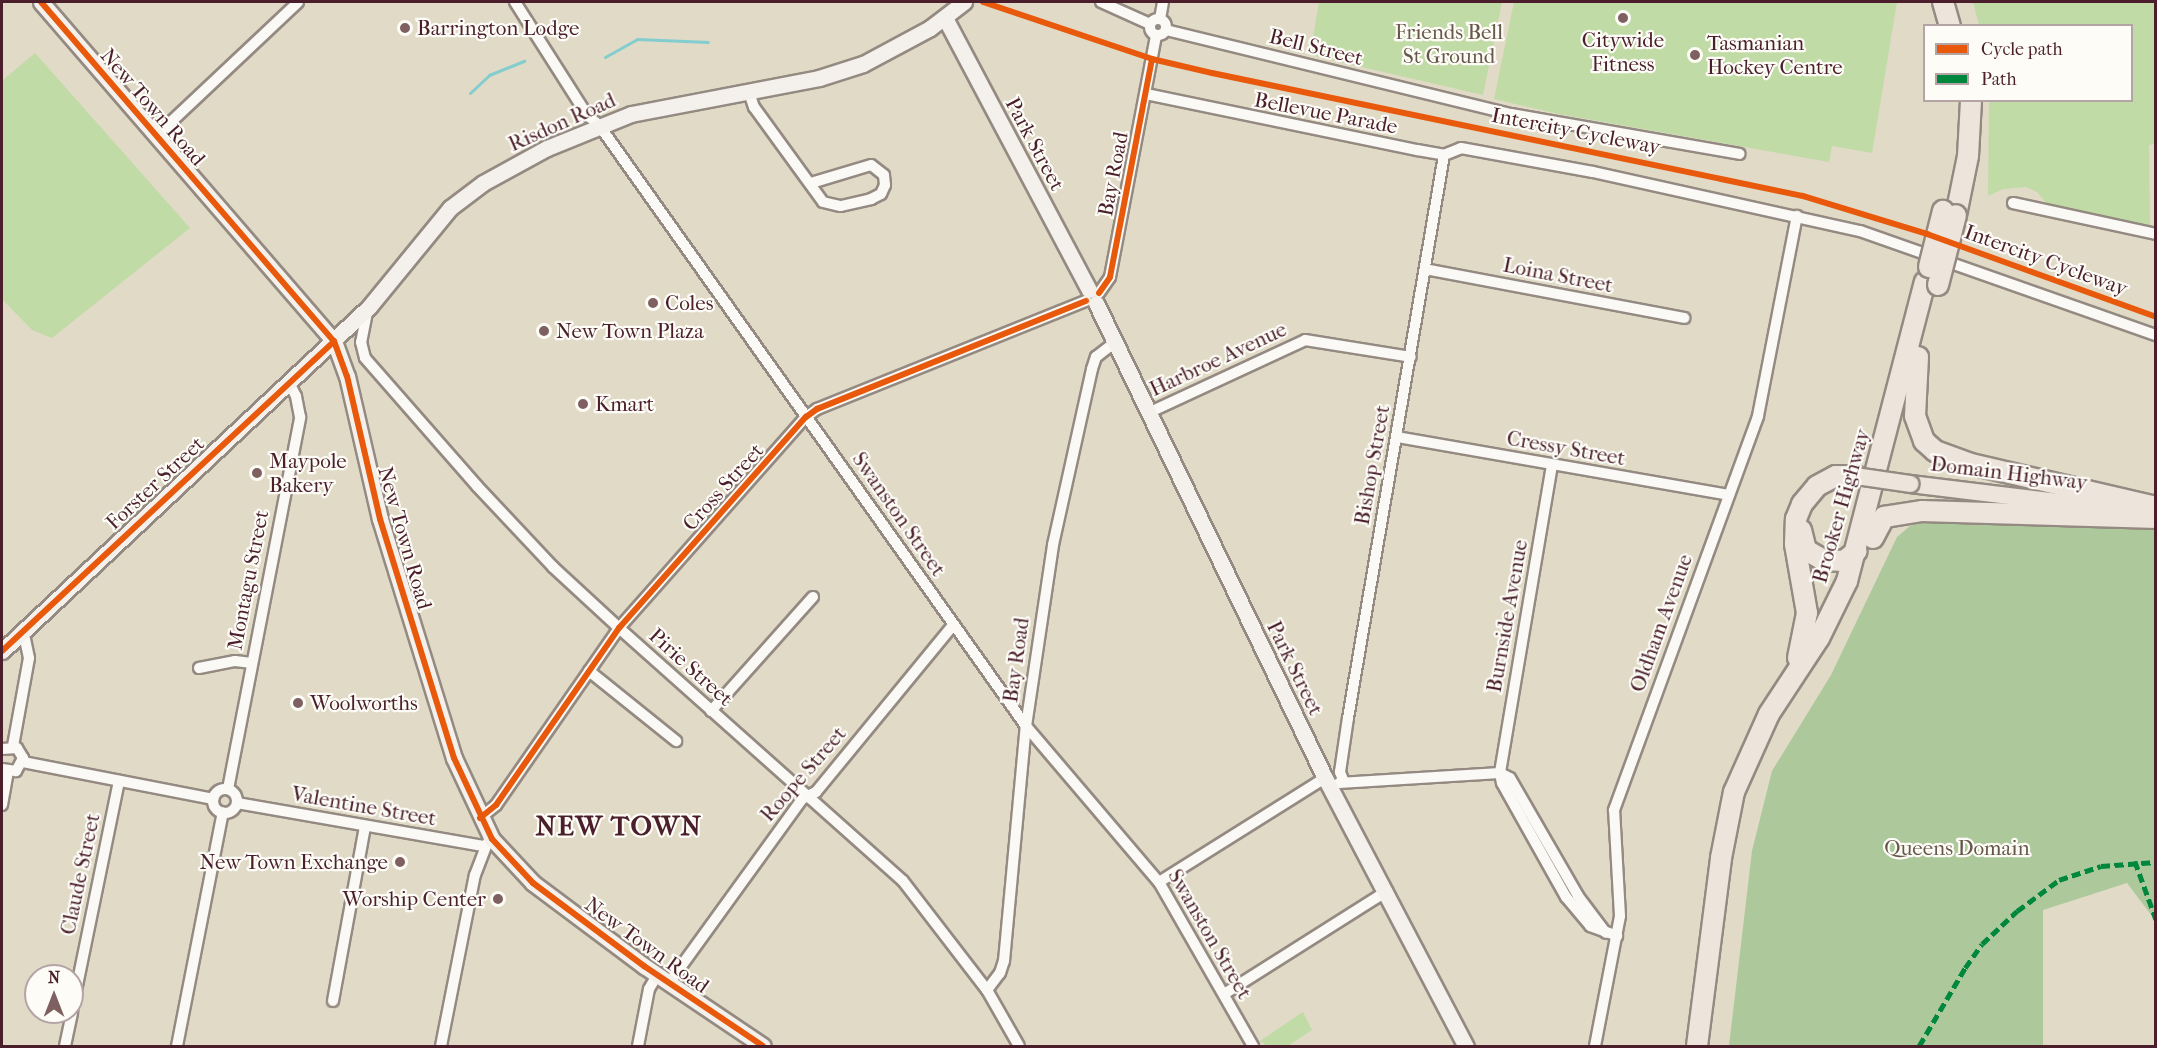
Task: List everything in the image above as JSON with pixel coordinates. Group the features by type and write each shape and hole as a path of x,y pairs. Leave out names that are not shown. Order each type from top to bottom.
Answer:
{"highway":[{"path":"1943,2 1949,24"},
{"path":"1956,2 1962,24"},
{"name":"Brooker Highway","path":"1697,1047 1726,827 1743,767 1779,698 1834,611 1857,550 1950,213 1958,102"},
{"path":"1950,213 1968,156 1971,102"},
{"name":"Brooker Highway","path":"1710,1047 1734,857 1747,795 1768,742 1843,620 1873,538 1918,357 1932,283"},
{"path":"1918,357 1915,416 1924,441 1935,451 1971,464 2156,507"},
{"path":"1779,698 1806,632 1805,590 1795,544 1796,519 1809,493 1822,483 1838,475 1856,476"},
{"path":"1856,476 1831,486 1817,496 1805,514 1801,531 1806,550 1823,560 1844,561 1857,550"},
{"path":"1873,538 1884,517 1909,512 2156,518"}],"main road":[{"name":"Domain Highway","path":"1856,476 2156,513"}],"street":[{"name":"New Town Road","path":"41,2 333,341 347,376 380,519 460,777 480,818 488,842 533,883 663,979 763,1047"},
{"path":"156,136 298,2"},
{"name":"Swanston Street","path":"515,2 587,115 599,125 1026,726 1159,882 1253,1047"},
{"name":"Risdon Road","path":"333,341 369,307 458,202 521,160 599,125 631,114 749,92 863,64 945,18 964,2"},
{"path":"1101,2 1155,21 1161,32"},
{"path":"1155,21 1163,2"},
{"name":"Park Street","path":"945,18 1093,297 1148,413 1466,1047"},
{"name":"Bay Road","path":"1093,297 1110,277 1146,94 1161,32"},
{"name":"Bell Street","path":"1161,32 1511,114 1740,154"},
{"path":"749,92 754,107 811,183 822,202 841,206 871,199 881,194 885,184 884,175 871,165 811,183"},
{"name":"Bellevue Parade","path":"1146,94 1292,127 1444,155 1461,148 1472,150 1797,216 1873,234 2156,335"},
{"name":"Bishop Street","path":"1333,782 1340,772 1444,155"},
{"path":"2013,203 2156,234"},
{"name":"Oldham Avenue","path":"1595,1047 1611,934 1620,916 1614,810 1758,416 1797,216"},
{"name":"Loina Street","path":"1425,269 1684,318"},
{"name":"Cross Street","path":"480,818 496,805 619,628 806,417 817,409 1093,297"},
{"name":"Pirie Street","path":"369,307 361,342 365,358 553,567 903,881 987,990 1019,1047"},
{"name":"Harbroe Avenue","path":"1148,413 1305,340 1410,357"},
{"name":"Forster Street","path":"2,651 333,341"},
{"name":"Bay Road","path":"987,990 994,983 1004,961 1026,726 1053,545 1092,369 1096,357 1114,343"},
{"name":"Montagu Street","path":"228,789 300,417 296,396 288,381"},
{"name":"Cressy Street","path":"1397,437 1728,495"},
{"name":"Burnside Avenue","path":"1500,773 1552,465"},
{"path":"711,711 813,597"},
{"name":"Roope Street","path":"639,1047 649,989 663,979 807,795 816,792 953,625"},
{"path":"2,805 5,770 19,769 23,762 22,754 7,748 29,658 23,630"},
{"path":"199,668 235,661 252,663"},
{"path":"588,671 676,741"},
{"path":"23,762 213,799"},
{"path":"1159,882 1333,782 1500,773 1510,778 1578,896 1611,934"},
{"name":"Claude Street","path":"82,964 119,781"},
{"path":"228,789 234,793 237,803 230,812 223,812 216,809 213,799 219,791 228,789"},
{"name":"Valentine Street","path":"237,803 365,826 488,842"},
{"path":"177,1047 223,812"},
{"path":"333,1001 365,826"},
{"path":"441,1047 475,875 488,842"},
{"path":"1224,994 1387,891"},
{"name":"Claude Street","path":"64,1047 69,1024"}],"green space":[{"name":"Friends Bell St Ground","path":"1319,2 1502,2 1483,95 1310,55"},
{"name":"Tasmanian Hockey Centre","path":"1514,2 1897,2 1872,153 1832,146 1829,162 1559,114 1494,99"},
{"path":"1973,2 2155,2 2156,143 2149,145 2150,226 2049,206 2037,192 2026,187 2003,189 1988,196 1989,102 2133,102 2133,24 1979,24"},
{"path":"35,53 190,228 52,338 32,330 2,299 2,81"},
{"name":"Queens Domain","path":"1936,520 2155,529 2155,920 2127,883 2043,910 2043,1046 1729,1046 1752,851 1772,771 1831,675 1897,537 1910,526"},
{"path":"1303,1012 1312,1030 1288,1046 1263,1046 1265,1044 1260,1041"}],"waterway":[{"path":"605,57 637,39 708,42"},
{"path":"470,93 489,75 524,61"}],"marked path":[{"path":"2135,861 2156,919"},
{"path":"1919,1046 1965,968 1982,944 2017,911 2059,880 2101,866 2156,862"}],"cycle path":[{"path":"41,2 334,341 347,376 380,519 454,758 492,839 533,883 644,966 763,1046"},
{"name":"Intercity Cycleway","path":"983,2 1152,59 1803,196 1927,234 2156,317"},
{"path":"1099,293 1110,277 1152,59"},
{"path":"480,818 496,805 619,628 806,417 817,409 1086,301"},
{"path":"2,651 334,341"}],"place":[{"name":"Citywide Fitness","path":"1623,18"},
{"name":"Barrington Lodge","path":"405,28"},
{"name":"Tasmanian Hockey Centre","path":"1695,55"},
{"name":"Coles","path":"653,303"},
{"name":"New Town Plaza","path":"544,331"},
{"name":"Kmart","path":"583,404"},
{"name":"Maypole Bakery","path":"257,473"},
{"name":"Woolworths","path":"298,703"},
{"name":"New Town Exchange","path":"400,862"},
{"name":"Worship Center","path":"498,899"}],"district":[{"name":"NEW TOWN","path":"619,827"}]}
